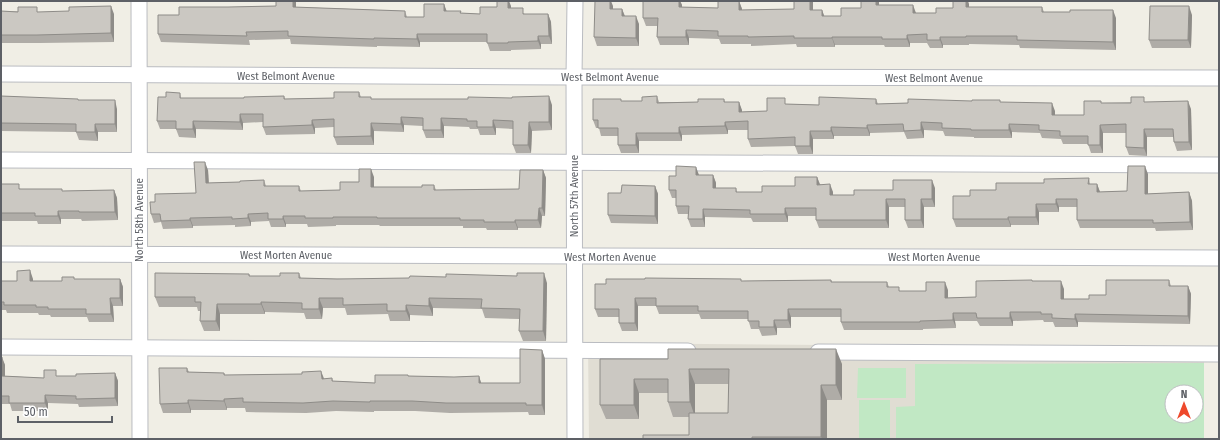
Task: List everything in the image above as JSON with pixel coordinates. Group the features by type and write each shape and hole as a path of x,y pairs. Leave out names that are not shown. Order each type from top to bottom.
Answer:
{"street":[{"name":"North 58th Avenue","path":"139,1 140,439"},
{"name":"North 57th Avenue","path":"574,1 575,439"},
{"name":"West Belmont Avenue","path":"1,74 1219,78"},
{"path":"1,160 1219,165"},
{"name":"West Morten Avenue","path":"1,254 1219,258"},
{"path":"1,347 701,351"},
{"path":"804,352 1219,354"}],"shaded area":[{"path":"588,343 1204,348 1204,384 1164,384 1164,424 1204,424 1204,439 589,439"}],"green space":[{"path":"1204,363 1204,384 1164,384 1164,424 1204,424 1204,439 896,439 896,407 915,406 915,364"},
{"path":"858,368 906,368 906,398 857,398"},
{"path":"859,400 890,400 890,439 859,439"}],"building":[{"path":"276,1 293,1 293,7 405,11 405,17 424,17 424,4 444,4 444,11 461,11 460,13 480,14 480,7 497,7 497,1 508,1 508,8 523,8 523,14 548,14 549,36 538,36 538,41 487,43 487,34 417,34 417,39 374,39 288,36 288,31 246,32 247,36 158,34 158,15 179,15 179,7 276,6"},
{"path":"595,1 610,1 610,9 622,9 622,16 636,16 636,38 594,37"},
{"path":"643,1 679,1 679,7 718,8 718,1 739,1 739,10 794,9 794,1 810,1 810,10 822,10 822,16 841,16 841,8 861,8 861,1 876,1 876,5 913,5 913,13 936,13 936,8 953,8 953,1 966,1 966,7 1042,7 1042,12 1070,12 1070,10 1113,10 1113,42 1017,40 1017,36 940,37 940,40 927,40 927,34 907,35 907,39 882,39 882,37 748,37 718,36 718,31 686,30 686,37 657,37 658,18 643,18"},
{"path":"111,6 111,33 1,35 1,11 18,12 18,7 37,7 37,12 69,11 69,7"},
{"path":"1150,6 1189,6 1188,40 1149,40"},
{"path":"166,92 180,93 180,98 244,98 284,96 284,99 334,98 334,92 359,92 359,97 371,97 371,99 468,99 468,97 512,98 549,96 549,122 529,122 528,145 513,145 513,121 493,120 493,127 477,127 477,121 441,118 441,130 423,130 423,118 401,117 401,124 371,123 371,136 334,137 334,119 312,120 312,125 263,127 263,114 240,114 240,122 193,121 193,129 176,129 176,121 157,121 158,97 166,97"},
{"path":"1,96 78,100 115,100 115,124 95,124 95,132 76,132 76,124 1,123"},
{"path":"657,96 657,103 698,102 698,99 724,99 724,102 739,102 739,112 767,111 767,98 785,98 785,104 819,105 819,97 876,99 876,104 908,103 908,99 972,101 1000,100 1000,102 1052,103 1052,115 1084,115 1084,101 1101,101 1101,103 1131,103 1131,97 1144,97 1144,102 1188,101 1189,142 1174,142 1173,129 1144,129 1144,148 1126,147 1126,124 1100,125 1100,145 1088,145 1088,136 1060,136 1060,131 1039,130 1039,125 1009,124 1009,130 971,130 942,128 942,123 921,122 921,130 904,131 903,124 867,125 867,128 831,127 831,131 810,131 810,146 795,146 795,137 748,139 748,121 725,122 725,126 679,127 679,133 636,133 636,145 618,145 618,128 598,128 598,120 593,120 593,99 642,101 642,97"},
{"path":"194,162 205,162 206,183 264,180 264,186 299,186 299,191 340,190 340,182 359,182 359,169 371,169 371,187 422,187 422,185 434,185 434,190 519,189 520,170 543,170 542,208 539,208 538,220 515,220 515,222 484,222 484,220 460,220 460,218 305,218 305,216 283,216 283,219 268,219 268,213 248,214 248,218 190,218 190,220 161,221 160,214 151,214 150,202 155,202 155,194 196,193"},
{"path":"676,166 696,167 696,175 713,175 713,188 736,188 736,192 762,192 762,186 795,186 795,177 817,177 817,185 830,184 830,195 854,195 854,190 893,190 893,180 932,180 932,199 921,199 921,220 905,220 905,199 886,199 886,220 816,220 816,208 785,208 785,214 750,214 750,210 703,209 703,219 688,219 689,206 676,206 676,190 669,190 669,176 676,176"},
{"path":"1128,166 1145,166 1145,194 1189,192 1190,222 1153,223 1153,220 1077,220 1077,199 1056,199 1056,204 1036,204 1036,217 1008,217 1008,219 953,219 953,196 970,196 970,190 996,190 996,183 1044,183 1044,179 1089,178 1088,184 1097,184 1097,192 1127,191"},
{"path":"1,184 19,184 19,189 62,189 62,191 114,190 115,212 58,211 58,216 35,216 35,213 1,213"},
{"path":"622,185 655,186 655,216 608,215 608,193 621,193"},
{"path":"30,270 30,281 62,281 62,277 74,277 74,279 120,279 120,298 110,298 111,314 86,314 86,309 48,309 48,307 36,307 36,305 4,305 4,302 1,302 1,281 17,281 17,271"},
{"path":"155,273 249,274 249,276 280,276 280,273 299,273 299,278 337,279 409,278 410,276 446,277 446,274 517,276 517,273 544,273 543,331 519,331 520,309 481,308 482,299 429,298 429,306 406,305 406,311 387,311 387,304 343,305 343,298 319,298 319,309 302,309 302,303 261,302 261,304 217,304 216,321 200,321 201,302 195,302 195,297 155,297"},
{"path":"606,279 741,279 741,281 831,280 831,282 887,282 887,287 899,287 899,291 926,291 926,282 945,282 945,298 976,297 976,281 1061,281 1061,299 1089,299 1089,295 1106,295 1106,280 1169,280 1169,286 1188,286 1188,316 1075,314 1075,319 1052,318 1052,314 1041,314 1041,312 1010,312 1010,318 977,318 976,313 953,313 953,320 920,322 841,322 841,309 788,309 788,320 774,320 774,327 759,327 759,321 748,321 748,311 698,311 698,306 656,306 656,298 635,298 635,323 619,323 619,309 595,309 595,284 606,284"},
{"path":"520,349 542,350 542,405 526,405 526,403 446,403 412,401 333,401 303,403 243,402 243,398 224,399 224,401 188,400 188,403 160,404 159,368 187,368 187,372 224,373 224,375 302,374 302,372 321,371 322,379 332,378 332,381 375,383 375,375 408,375 454,377 479,376 479,383 520,383"},
{"path":"668,349 836,349 836,385 821,385 821,437 752,437 752,439 643,439 643,435 689,435 689,413 728,413 729,369 689,369 690,402 668,402 668,379 634,379 634,405 600,405 600,359 668,359"},
{"path":"1,357 2,376 44,378 44,370 56,370 56,376 115,373 115,398 76,399 76,396 45,395 45,403 9,403 9,396 1,396"}]}
